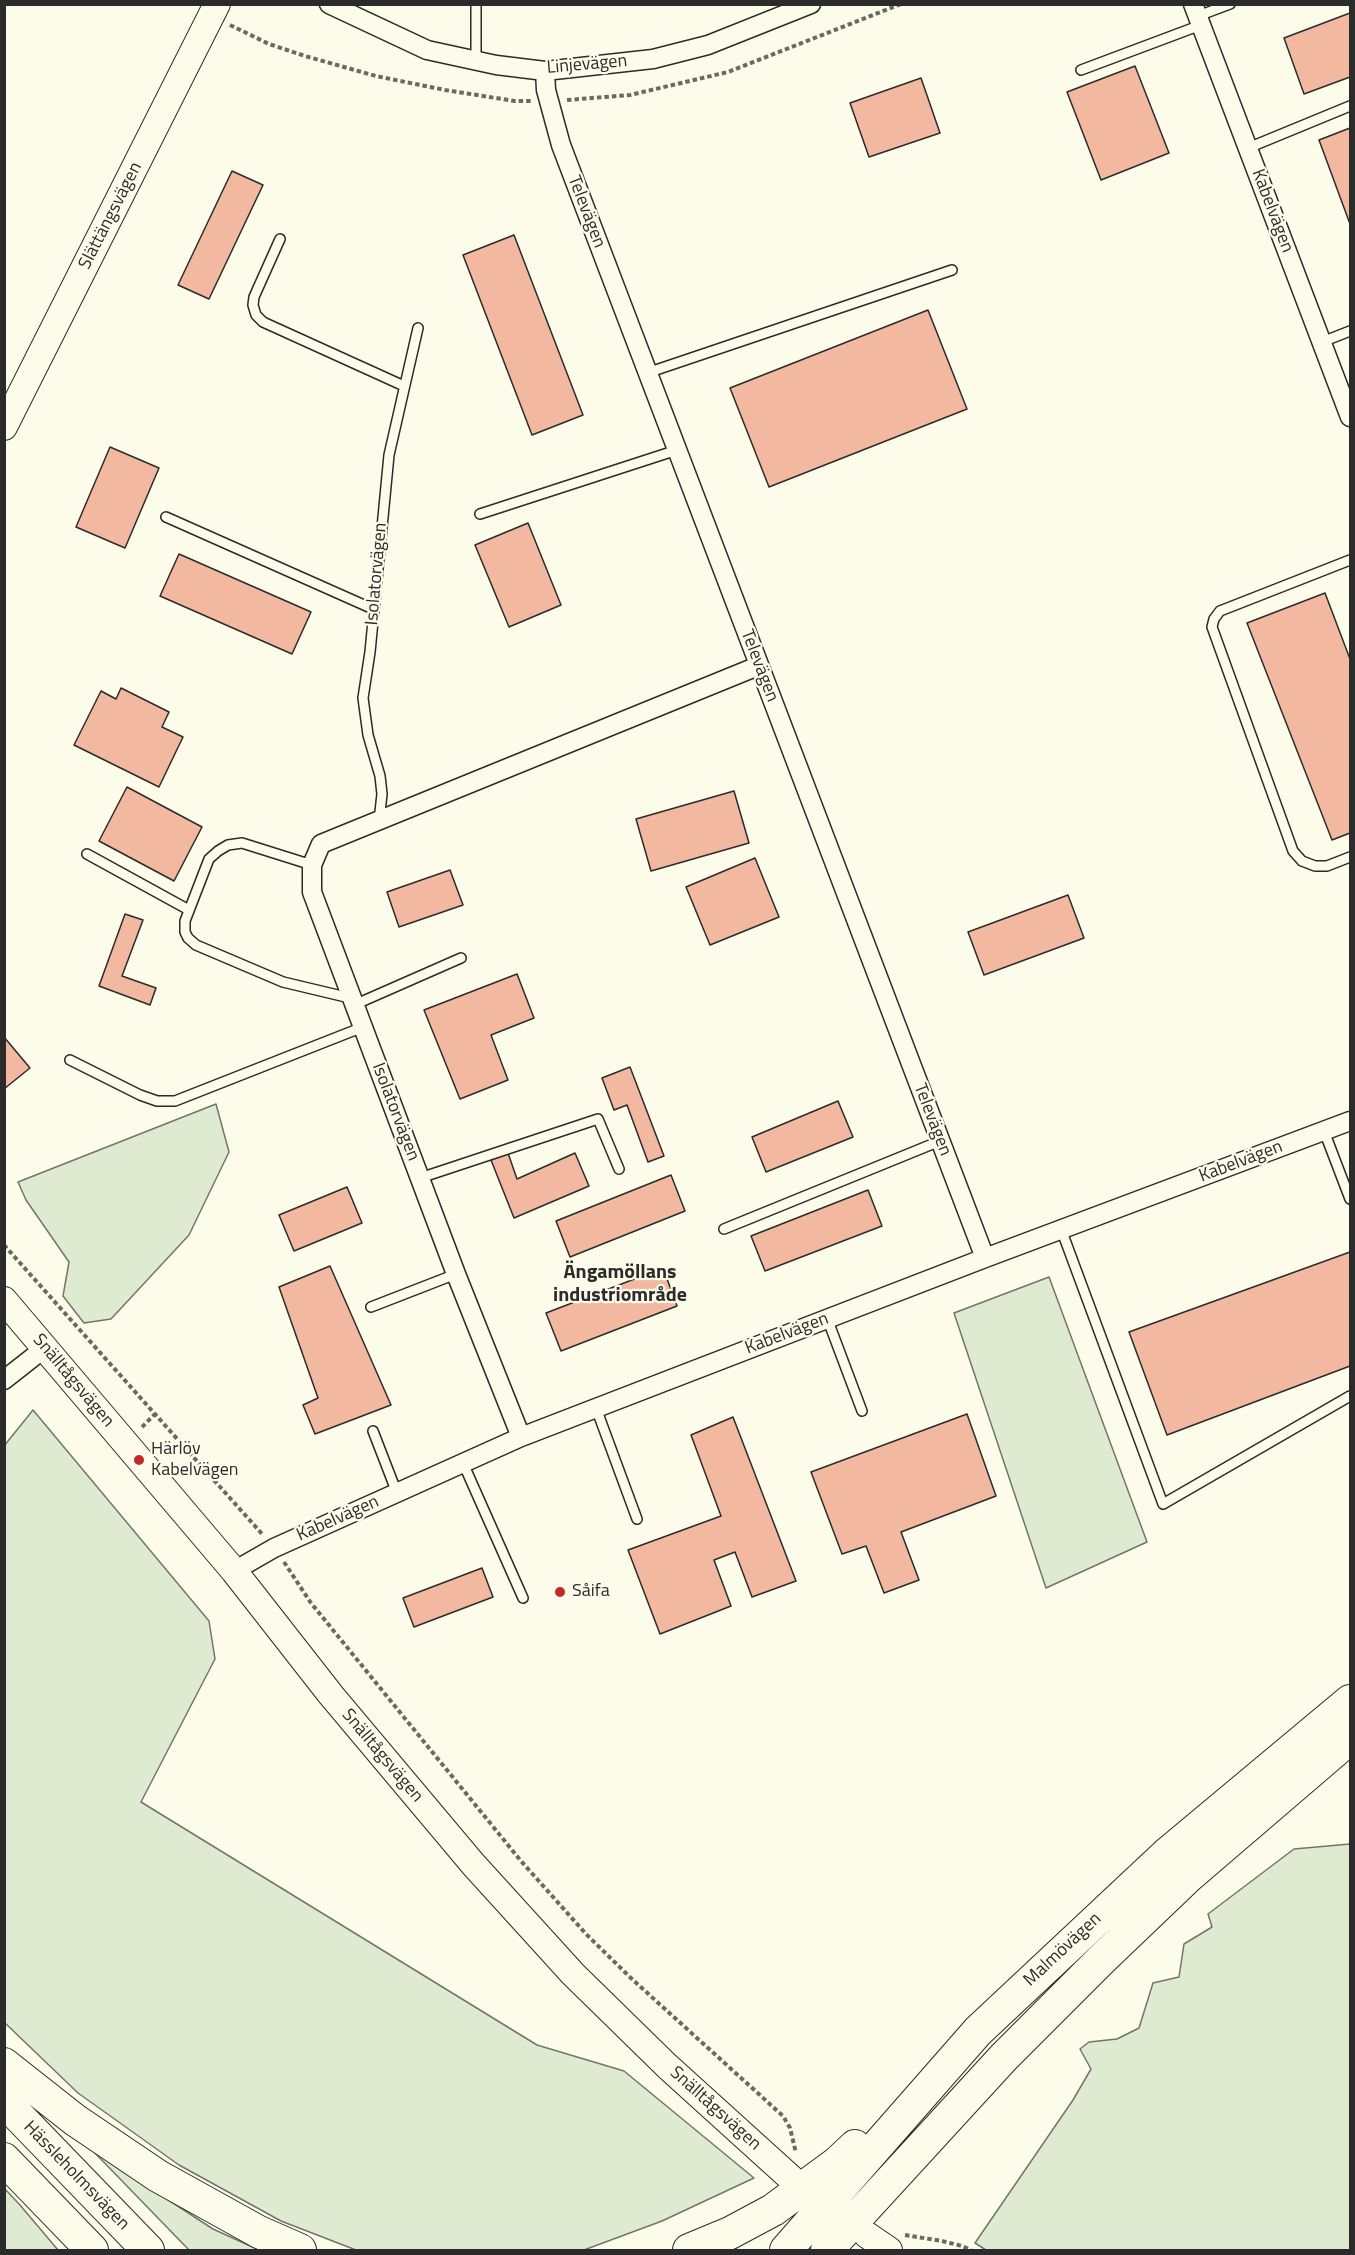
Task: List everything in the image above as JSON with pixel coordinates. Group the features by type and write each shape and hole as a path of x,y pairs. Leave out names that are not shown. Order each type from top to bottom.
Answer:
{"highway":[{"name":"Malmövägen","path":"795,2239 978,2031 1169,1852 1350,1701"},
{"name":"Malmövägen","path":"826,2250 1004,2057 1100,1961 1190,1875 1350,1738"},
{"path":"689,2250 773,2210 807,2186 837,2163 978,2031"},
{"path":"4,2064 75,2120 158,2176 259,2232 300,2250"},
{"name":"Hässleholmsvägen","path":"4,2101 147,2250"},
{"path":"4,2159 92,2250"}],"street":[{"name":"Slättängsvägen","path":"4,427 217,4"},
{"name":"Linjevägen","path":"329,4 427,50 476,62 545,71 653,59 697,48 811,4"},
{"name":"Kabelvägen","path":"1198,15 1350,417"},
{"name":"Televägen","path":"545,71 546,90 561,145 985,1258"},
{"path":"312,865 321,844 758,666"},
{"name":"Isolatorvägen","path":"312,865 312,892 456,1274 521,1437"},
{"name":"Kabelvägen","path":"234,1571 274,1548 521,1437 827,1318 1350,1121"},
{"name":"Snälltågsvägen","path":"4,1300 234,1571 338,1704 473,1864 573,1974 667,2066 796,2170"},
{"path":"4,1380 46,1347"},
{"path":"867,2235 894,2243"}],"lane":[{"path":"476,4 476,62"},
{"path":"1081,70 1198,15 1230,4"},
{"path":"1248,148 1350,106"},
{"path":"280,239 254,297 253,305 256,315 263,322 404,386"},
{"path":"647,373 952,270"},
{"name":"Isolatorvägen","path":"379,820 382,794 380,776 368,735 363,698 370,652 388,455 418,328"},
{"path":"1322,342 1350,331"},
{"path":"480,514 676,450"},
{"path":"166,517 374,609"},
{"path":"1350,560 1220,611 1212,627 1293,851 1302,861 1315,866 1327,866 1350,857"},
{"path":"312,865 242,843 228,845 208,860 185,921 185,932 188,938 196,945 283,982 352,1001 461,958"},
{"path":"87,854 189,910"},
{"path":"70,1060 140,1095 157,1101 175,1101 363,1027"},
{"path":"420,1178 598,1119 619,1169"},
{"path":"1324,1131 1350,1199"},
{"path":"724,1228 940,1141"},
{"path":"1061,1229 1163,1503 1350,1396"},
{"path":"371,1307 456,1274"},
{"path":"827,1318 862,1410"},
{"path":"596,1408 637,1519"},
{"path":"373,1431 396,1493"},
{"path":"463,1463 523,1598"}],"path":[{"path":"4,1245 274,1548 311,1604 521,1861 579,1926 633,1980 783,2116 790,2128 796,2170"},
{"path":"142,1427 155,1414"},
{"path":"894,2243 942,2241 971,2250"}],"green space":[{"path":"216,1104 229,1152 189,1235 111,1319 84,1323 63,1296 69,1262 26,1200 18,1182"},
{"path":"1049,1277 1147,1542 1046,1588 954,1313"},
{"path":"33,1410 209,1621 215,1659 141,1802 537,2045 624,2071 754,2178 662,2221 584,2250 356,2250 281,2221 179,2165 78,2093 5,2023 4,1446"},
{"path":"1350,1844 1350,2250 986,2250 975,2243 1073,2100 1091,2069 1080,2049 1089,2042 1117,2039 1139,2028 1153,1983 1179,1977 1184,1944 1212,1927 1208,1914 1294,1849"},
{"path":"93,2151 213,2229 259,2250 189,2250"},
{"path":"5,2189 20,2205 58,2250 5,2250"}],"building":[{"path":"1350,13 1350,77 1304,94 1284,38"},
{"path":"1135,66 1169,153 1101,180 1067,92"},
{"path":"921,78 940,133 869,157 850,103"},
{"path":"1350,128 1350,224 1319,140"},
{"path":"232,171 263,185 209,299 178,285"},
{"path":"514,235 583,415 532,435 463,255"},
{"path":"928,310 967,409 769,487 730,388"},
{"path":"110,447 159,468 125,548 76,527"},
{"path":"528,523 561,605 509,627 475,545"},
{"path":"179,554 311,612 292,654 160,596"},
{"path":"1325,593 1350,659 1350,833 1332,840 1247,623"},
{"path":"121,688 169,712 162,727 183,737 159,787 74,745 101,691 116,699"},
{"path":"127,787 202,827 174,881 99,841"},
{"path":"734,791 749,843 651,871 636,819"},
{"path":"755,858 779,917 710,945 686,887"},
{"path":"450,870 463,905 399,927 387,892"},
{"path":"1068,895 1084,938 984,975 968,932"},
{"path":"125,914 143,920 122,976 156,988 150,1005 99,986"},
{"path":"517,974 534,1018 491,1035 508,1080 460,1099 424,1010"},
{"path":"4,1037 30,1068 4,1089"},
{"path":"630,1067 664,1156 648,1162 627,1105 614,1110 602,1078"},
{"path":"838,1101 853,1137 766,1172 752,1137"},
{"path":"508,1153 517,1179 575,1153 589,1186 514,1218 491,1160"},
{"path":"671,1175 685,1211 570,1257 556,1221"},
{"path":"347,1187 362,1223 294,1251 279,1215"},
{"path":"868,1190 882,1226 765,1271 751,1236"},
{"path":"1350,1252 1350,1366 1167,1435 1129,1332"},
{"path":"330,1266 391,1405 315,1434 303,1405 318,1398 279,1287"},
{"path":"663,1268 677,1306 561,1351 546,1313"},
{"path":"967,1414 996,1496 901,1532 919,1580 884,1593 866,1546 842,1554 811,1472"},
{"path":"733,1417 796,1581 752,1597 735,1552 714,1560 731,1606 660,1634 628,1550 721,1516 691,1435"},
{"path":"482,1568 493,1597 414,1627 403,1598"}],"place":[{"name":"Härlöv Kabelvägen","path":"139,1460"},
{"name":"Såifa","path":"560,1592"}],"district":[{"name":"Ängamöllans industriområde","path":"620,1284"}]}
